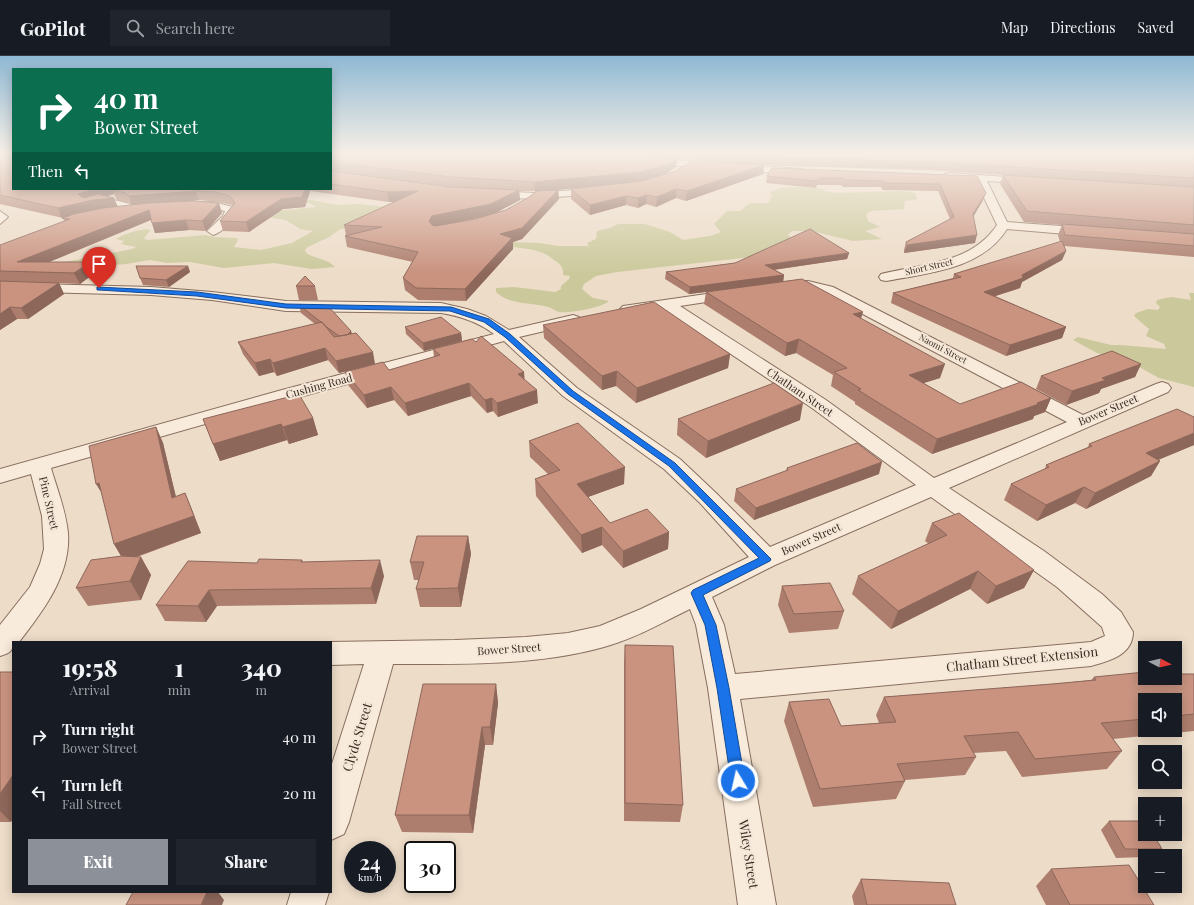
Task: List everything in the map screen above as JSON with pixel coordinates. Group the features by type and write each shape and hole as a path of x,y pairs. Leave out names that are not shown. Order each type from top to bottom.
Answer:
{"street":[{"path":"483,194 534,196 565,194"},
{"path":"988,194 1003,225 1098,232"},
{"path":"521,206 534,196"},
{"path":"177,206 213,205 229,209 231,212 228,218 213,232"},
{"path":"107,213 130,210"},
{"name":"Short Street","path":"886,277 938,267 972,255 993,240 1003,225"},
{"name":"Naomi Street","path":"772,289 802,285 821,287 1080,421"},
{"path":"0,287 151,291 212,296 286,306 441,308 476,316 487,321 508,335 571,393 676,468 766,559"},
{"path":"612,312 665,303 749,292"},
{"name":"Chatham Street","path":"665,303 869,438 932,486"},
{"name":"Cushing Road","path":"3,472 39,464 508,335 592,315"},
{"name":"Bower Street","path":"332,653 510,650 568,644 604,636 651,616 766,559 1080,421 1162,388"},
{"name":"Pine Street","path":"0,645 38,596 56,552 56,533 39,464"},
{"name":"Chatham Street Extension","path":"723,688 1091,654 1112,647 1116,643 1120,634 1118,628 1102,609 1039,561 932,486"},
{"name":"Wiley Street","path":"696,593 710,625 723,688 757,905"},
{"name":"Clyde Street","path":"332,819 382,653"},
{"path":"0,654 12,654"},
{"path":"306,905 310,893"}],"lane":[{"path":"120,194 98,201 127,206 130,210"},
{"path":"0,214 4,217 0,221"}],"shaded area":[{"path":"771,194 915,194 917,199 905,201 904,209 871,211 866,214 868,221 880,227 865,231 882,239 853,241 812,231 792,231 788,235 791,238 751,257 617,272 596,276 584,284 582,289 593,298 609,301 600,306 586,310 559,312 541,305 513,301 496,292 496,288 514,287 555,292 561,289 561,286 569,279 570,276 563,275 561,266 544,253 507,246 509,242 539,243 559,246 589,246 587,243 596,239 597,231 610,228 618,224 645,224 670,232 683,240 710,236 721,232 714,224 727,211 740,211 750,203 768,203 772,197"},
{"path":"302,200 339,205 360,204 402,209 339,230 329,237 306,248 305,251 307,254 327,261 335,267 312,269 274,263 224,268 190,262 167,263 150,260 126,264 77,268 60,263 132,249 136,247 121,244 124,241 116,239 132,232 148,229 150,231 144,238 147,240 205,235 237,238 238,240 234,247 261,250 292,243 313,231 300,229 286,220 266,217 264,212 317,207"},
{"path":"1189,293 1194,293 1194,387 1159,378 1141,368 1097,353 1073,340 1078,337 1111,345 1166,349 1164,344 1146,336 1149,329 1134,316 1136,313 1148,309 1158,310 1160,307 1156,303 1157,300 1171,297 1191,300"}],"building":[{"path":"0,194 79,194 78,194 84,198 98,194 114,198 93,200 58,208 0,195"},
{"path":"127,194 161,194 129,196"},
{"path":"221,194 303,194 302,197 281,199 246,222 220,221 235,203 230,196"},
{"path":"412,194 512,194 491,204 432,216 429,221 432,225 436,226 475,219 506,210 534,194 555,194 522,228 500,234 512,238 465,289 416,288 403,278 418,252 345,236 382,227 344,225"},
{"path":"576,194 665,194 657,197 647,195 638,198 626,196 590,205"},
{"path":"944,194 986,194 973,214 977,235 907,245 906,242 954,217"},
{"path":"1015,194 1194,194 1194,225 1027,211"},
{"path":"194,201 219,203 202,221 186,220 152,223 149,210 17,262 91,262 74,273 0,271 0,245 70,219 62,218 103,208 149,203"},
{"path":"1062,224 1194,234 1194,246 1065,235"},
{"path":"810,229 849,253 765,265 784,275 690,287 666,272 735,263"},
{"path":"1062,241 1066,251 1022,275 1023,278 984,292 1066,327 1010,345 893,293 961,277 954,274"},
{"path":"136,266 188,266 166,280 140,278"},
{"path":"305,276 315,286 296,286"},
{"path":"802,279 863,312 853,314 945,364 909,375 960,404 1021,382 1051,398 1037,403 1039,404 937,439 858,390 861,389 834,372 847,368 799,339 787,343 706,292"},
{"path":"0,281 59,283 21,308 10,307 0,314"},
{"path":"654,302 730,354 637,388 617,371 602,376 543,325"},
{"path":"299,305 328,306 351,331 347,335 339,336"},
{"path":"441,317 461,333 423,343 405,327"},
{"path":"322,322 334,337 356,333 373,352 336,361 325,348 273,363 270,359 255,363 238,342"},
{"path":"481,336 524,372 518,374 537,390 497,403 492,398 485,400 469,383 405,403 391,387 364,395 345,372 383,362 389,370 440,355 433,349 472,339 476,342"},
{"path":"1112,351 1141,364 1102,378 1106,380 1072,391 1041,376"},
{"path":"774,383 803,403 708,441 678,419"},
{"path":"292,396 300,396 313,418 283,427 281,424 213,444 203,419"},
{"path":"1177,409 1194,417 1194,433 1146,453 1160,461 1095,493 1084,487 1046,505 1011,484 1049,467 1046,465 1092,446 1089,444"},
{"path":"578,423 625,467 577,484 610,523 647,509 669,532 623,551 602,527 581,535 535,479 560,470 529,441"},
{"path":"156,427 172,498 185,493 194,516 114,544 99,483 96,484 89,446"},
{"path":"857,443 882,462 756,508 736,489 788,470 787,468"},
{"path":"959,513 1034,570 996,586 978,571 898,611 858,576 947,535 932,523"},
{"path":"417,536 468,536 458,588 416,589 424,562 410,562"},
{"path":"122,556 141,557 130,581 76,588 91,560"},
{"path":"259,559 302,560 301,562 380,560 371,588 209,590 198,606 156,605 188,561 257,563"},
{"path":"830,583 844,611 794,614 782,586"},
{"path":"625,645 673,646 683,805 625,803"},
{"path":"0,672 12,672 12,776 0,794"},
{"path":"1138,673 1138,685 1182,685 1182,674 1194,674 1194,714 1182,715 1182,693 1138,693 1138,720 1101,723 1122,751 1035,759 1018,732 964,736 976,757 897,764 905,781 820,789 789,702 829,699 841,726 896,722 884,697 1096,680 1094,677"},
{"path":"423,684 496,684 490,727 482,727 469,815 395,815"},
{"path":"1109,821 1138,821 1138,841 1157,841 1162,849 1138,849 1125,849"},
{"path":"1129,865 1138,879 1138,893 1146,893 1154,905 1070,905 1051,869"},
{"path":"861,879 949,883 956,905 867,905"},
{"path":"132,893 207,893 201,905 126,905"}],"route":[{"path":"99,288 197,294 262,304 286,306 451,309 462,311 487,321 508,335 571,393 630,433 672,465 701,492 766,559 696,593 704,607 710,625 723,688 738,781"}]}
